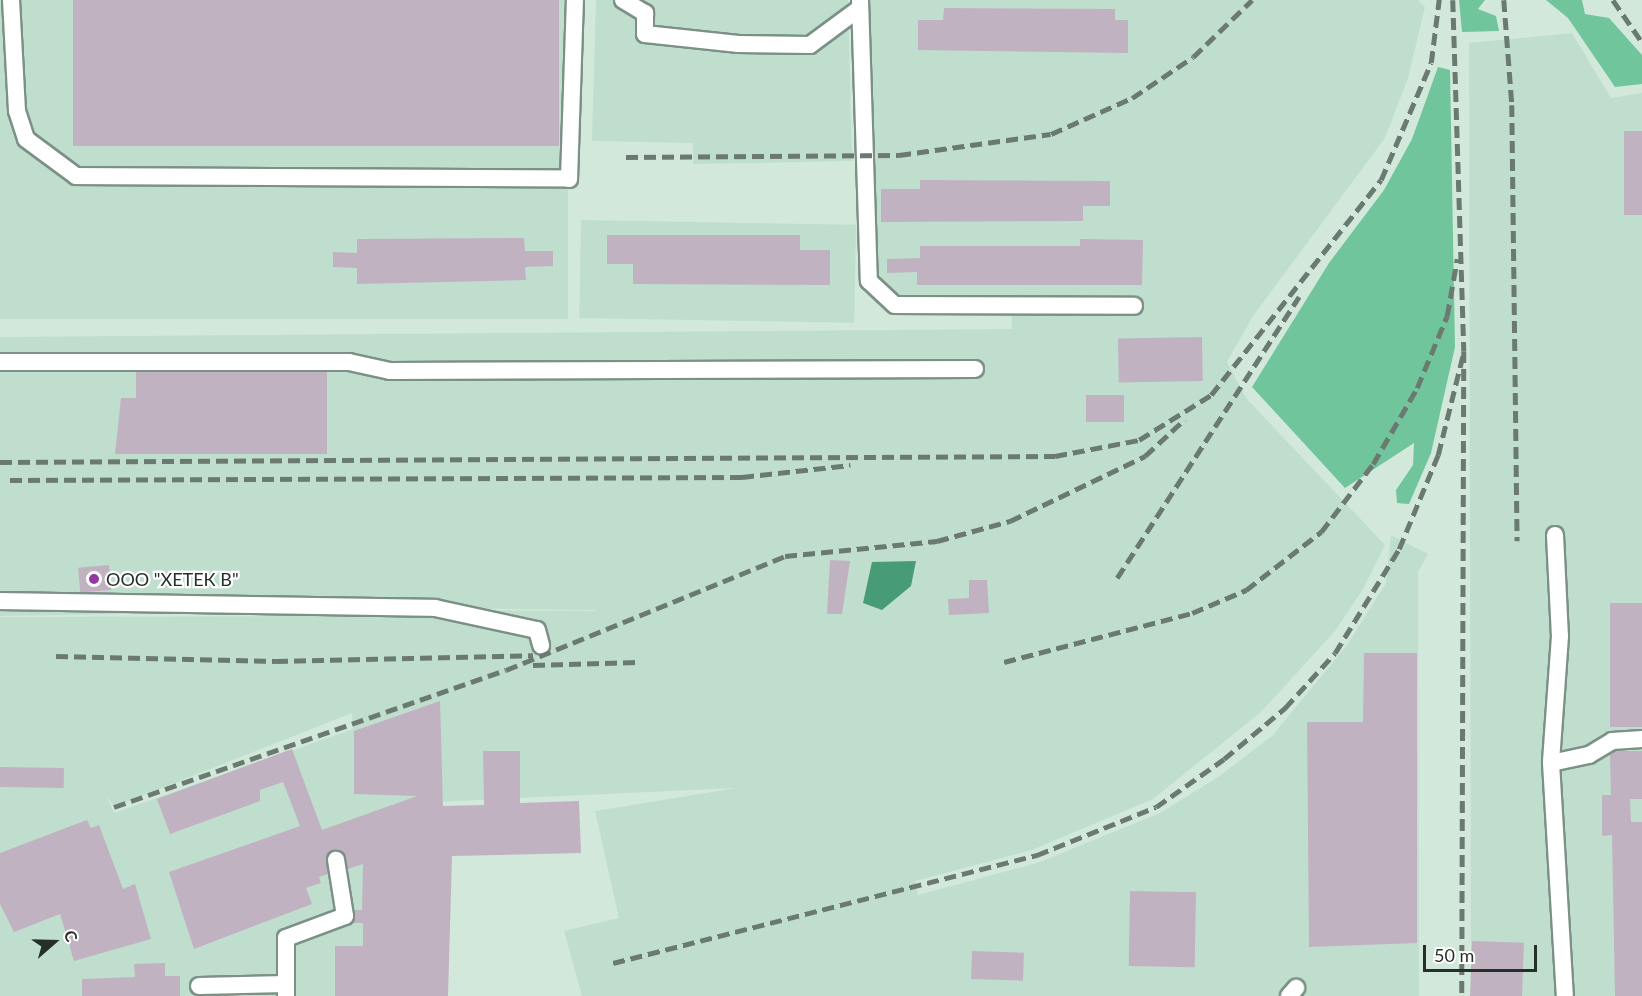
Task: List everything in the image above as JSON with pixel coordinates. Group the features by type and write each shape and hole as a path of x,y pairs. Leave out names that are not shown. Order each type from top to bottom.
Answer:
{"lane":[{"path":"12,0 17,111 26,139 44,158 76,176 569,179 575,0"},
{"path":"623,0 645,13 645,34 738,44 810,45 860,4"},
{"path":"860,4 868,281 895,305 1134,306"},
{"path":"0,362 349,362 390,370 975,369"},
{"path":"1555,535 1560,636 1551,763 1565,996"},
{"path":"0,601 435,608 537,630 541,645"},
{"path":"1551,763 1589,755 1612,741 1642,739"},
{"path":"199,986 286,990 286,938 345,916 336,860"}],"shaded area":[{"path":"0,0 568,0 568,319 0,319"},
{"path":"596,0 848,0 852,161 693,164 693,143 592,141"},
{"path":"870,0 1418,0 1425,7 1408,78 1385,138 1253,316 1227,362 1246,398 1385,545 1363,589 1335,631 1261,712 1153,799 1032,850 915,881 918,895 1037,863 1160,813 1218,777 1272,736 1347,645 1386,583 1391,535 1428,554 1418,572 1419,996 582,996 564,931 619,918 595,811 736,788 392,804 391,996 0,996 0,617 356,616 357,610 0,616 0,337 1012,329 1011,296 903,297 874,275","holes":["435,608 595,610 595,611 376,610","352,713 353,729 114,813 106,794 114,807"]},
{"path":"1459,0 1485,0 1478,9 1496,16 1499,31 1462,32"},
{"path":"1546,0 1582,0 1585,14 1609,18 1642,55 1642,84 1615,87 1568,18"},
{"path":"1572,33 1611,98 1642,93 1642,996 1572,996 1557,737 1567,636 1552,636 1542,751 1558,996 1471,996 1469,43"},
{"path":"1438,67 1450,70 1455,347 1431,453 1409,504 1397,503 1396,490 1413,465 1414,443 1345,488 1252,387 1329,263 1384,190 1412,139"},
{"path":"581,220 856,225 854,323 579,318"},
{"path":"916,561 911,586 882,610 863,603 872,562"}],"building":[{"path":"73,0 559,0 559,146 73,146"},
{"path":"944,8 1115,9 1115,20 1128,20 1128,53 918,50 918,20 943,20"},
{"path":"1624,131 1642,131 1642,215 1624,215"},
{"path":"920,180 1110,181 1110,206 1083,206 1083,221 881,222 881,189 920,189"},
{"path":"607,235 800,235 800,250 830,250 830,285 633,284 633,264 607,264"},
{"path":"524,238 525,251 553,251 553,266 525,267 526,280 357,284 357,268 333,267 333,252 357,253 357,239"},
{"path":"1080,239 1143,240 1142,285 917,285 917,272 887,273 887,259 920,258 920,246 1080,246"},
{"path":"1202,337 1203,381 1119,382 1118,338"},
{"path":"136,372 327,372 327,454 115,454 121,398 136,398"},
{"path":"1086,395 1124,395 1124,422 1086,422"},
{"path":"830,560 850,561 842,614 827,614"},
{"name":"ООО \"ХЕТЕК В\"","path":"109,565 111,590 80,593 78,568"},
{"path":"969,580 987,580 989,613 949,615 948,599 969,598"},
{"path":"1610,603 1642,603 1642,727 1610,727"},
{"path":"1364,653 1417,653 1417,943 1309,947 1307,722 1363,722"},
{"path":"440,701 443,806 484,805 483,751 520,751 520,803 579,801 581,853 452,856 448,996 335,996 335,946 363,946 363,923 353,923 355,910 362,910 363,864 348,869 339,850 326,856 328,874 319,877 321,883 306,888 312,904 194,949 169,872 300,826 283,782 260,790 260,801 170,834 157,799 292,749 322,830 417,796 354,794 354,731"},
{"path":"1615,751 1642,751 1642,799 1630,799 1631,822 1642,822 1642,996 1615,996 1612,835 1602,836 1602,795 1611,795 1610,755"},
{"path":"0,767 64,768 64,788 0,787"},
{"path":"87,820 91,828 99,825 123,889 135,884 151,939 74,961 60,914 14,932 0,904 0,853"},
{"path":"1130,891 1196,892 1195,967 1129,966"},
{"path":"1472,941 1524,943 1522,996 1470,996"},
{"path":"972,951 1024,953 1023,981 971,979"},
{"path":"165,963 165,976 180,976 180,996 82,996 82,979 135,977 134,964"}],"railway":[{"path":"626,157 899,155 1051,134 1132,98 1193,57 1252,0"},
{"path":"0,462 1055,456 1139,440 1211,395 1381,180 1431,63 1439,0"},
{"path":"1453,0 1464,351 1462,996"},
{"path":"1504,0 1512,105 1517,541"},
{"path":"1613,0 1642,42"},
{"path":"1004,662 1192,613 1246,590 1321,532 1373,464 1417,388 1447,316 1457,259"},
{"path":"1117,578 1299,297"},
{"path":"613,963 1037,855 1156,807 1224,759 1285,708 1335,653 1399,549 1438,455 1464,351"},
{"path":"114,807 506,670 785,556 937,541 1010,521 1145,456 1185,419"},
{"path":"10,480 742,477 850,465"},
{"path":"56,656 276,661 533,655"},
{"path":"533,665 638,662"}],"place":[{"name":"ООО \"ХЕТЕК В\"","path":"94,579"}]}
